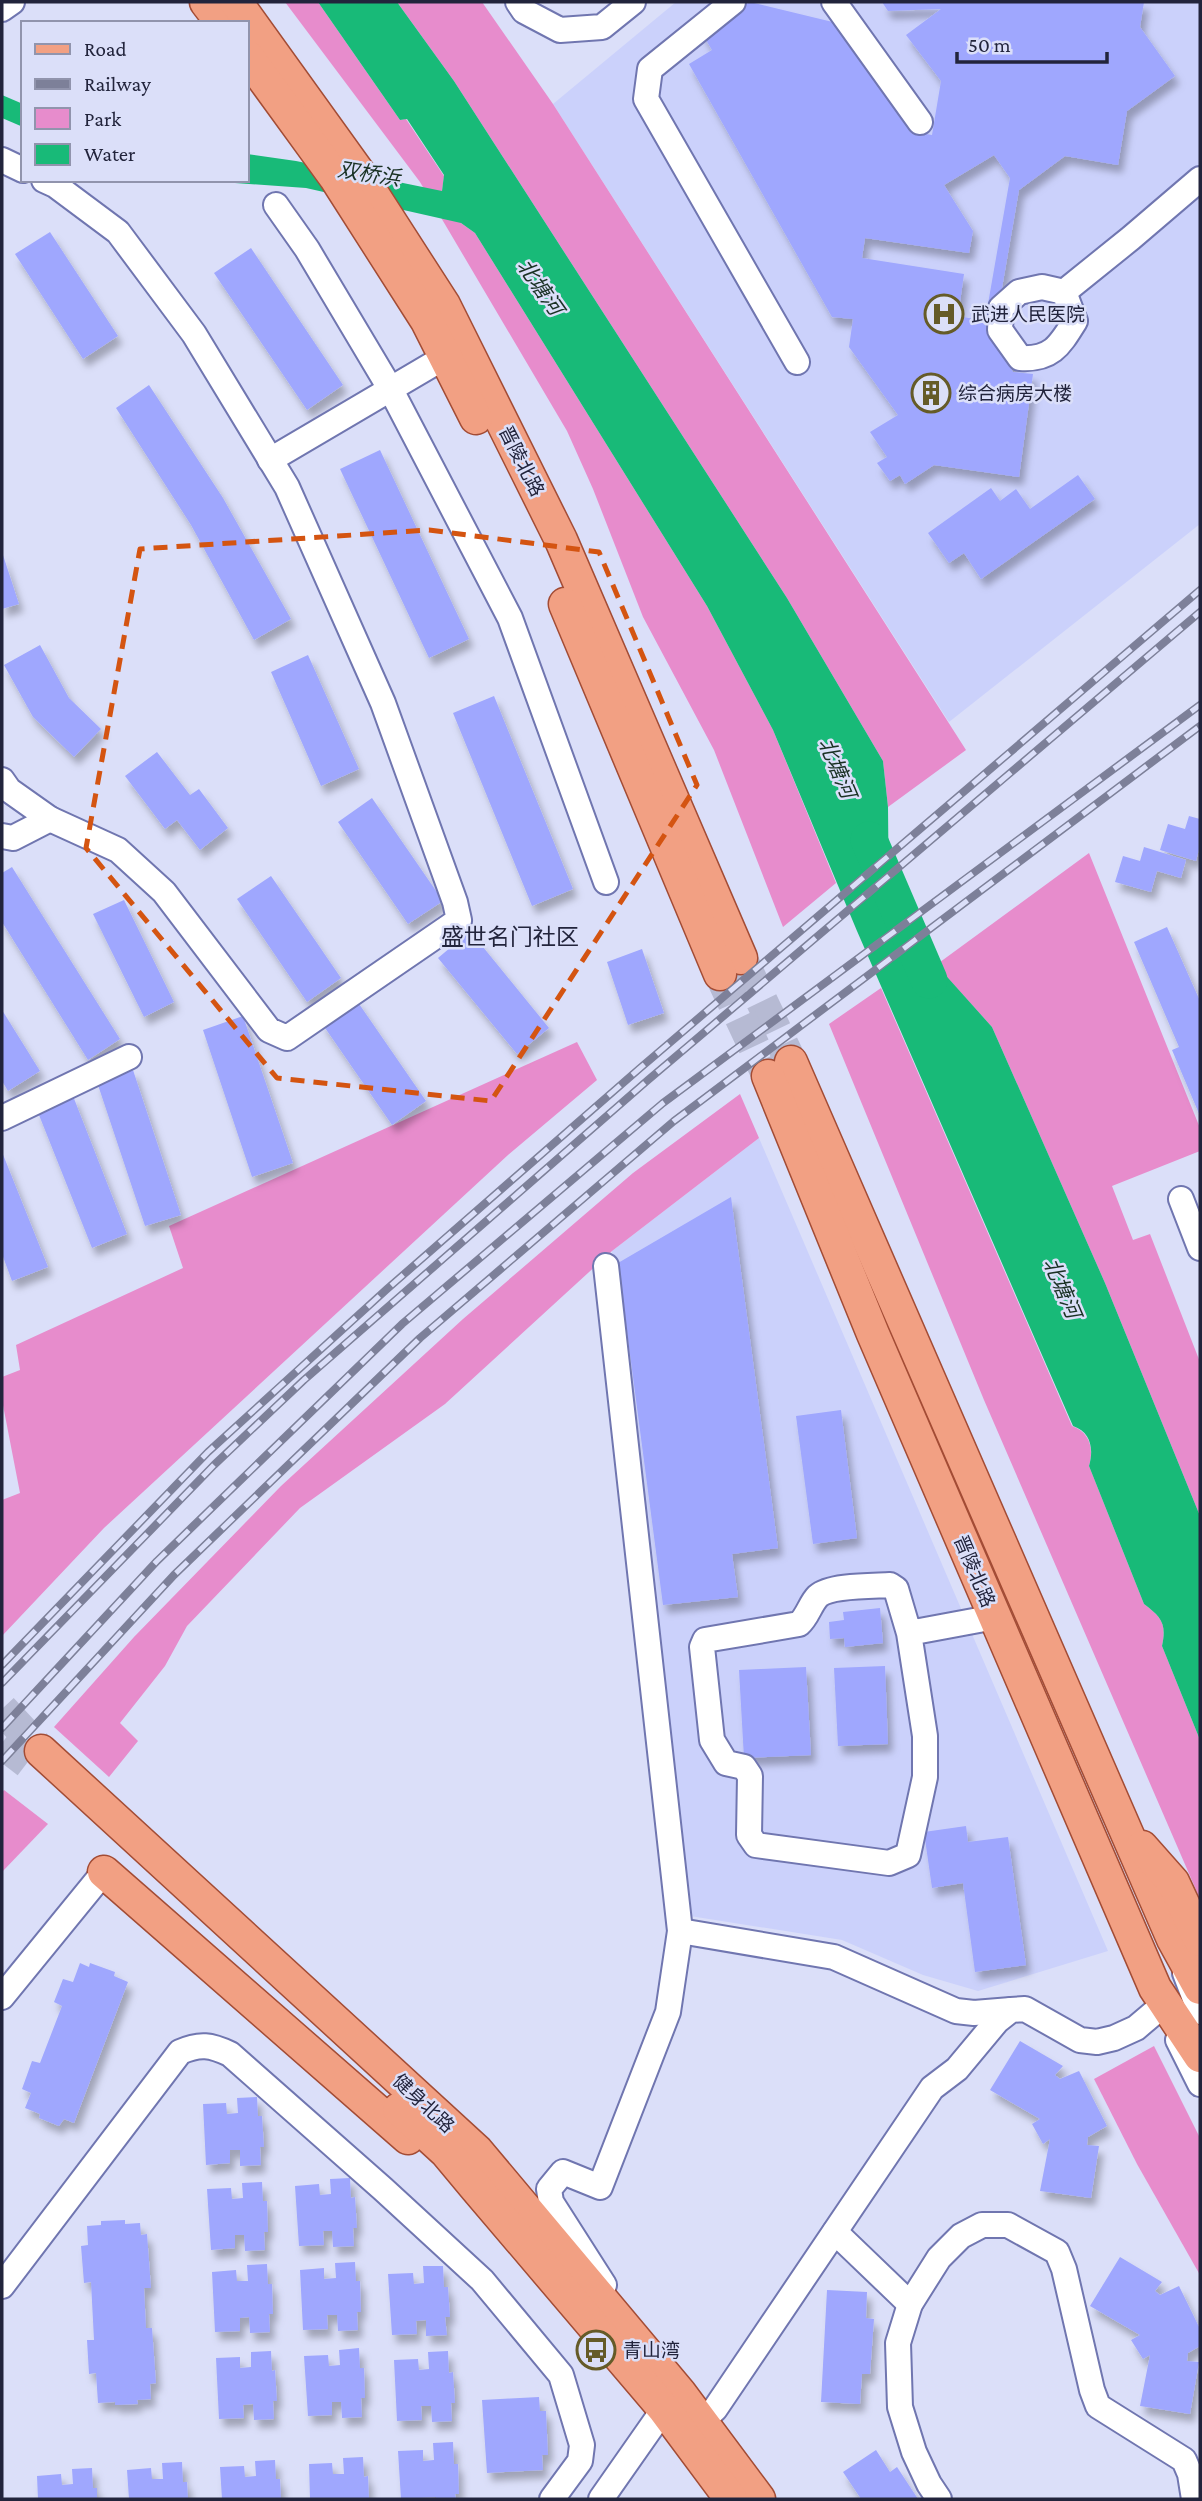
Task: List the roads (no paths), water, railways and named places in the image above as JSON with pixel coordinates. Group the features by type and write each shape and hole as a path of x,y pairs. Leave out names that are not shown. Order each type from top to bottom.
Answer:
{"main road":[{"path":"206,2 220,21"},
{"name":"晋陵北路","path":"236,2 347,175 364,223 427,321 542,549 730,966 561,540 444,305 399,234 347,175 248,57"},
{"name":"晋陵北路","path":"1200,1988 1186,1940 1122,1824 779,1069 873,1334 1159,1997 1200,2056"},
{"name":"健身北路","path":"731,2499 663,2409 446,2152 37,1759 477,2151 615,2315 759,2499"},
{"path":"104,1872 435,2161 476,2188"}],"street":[{"path":"2,9 12,2"},
{"path":"518,2 524,11 559,30 602,27 633,2"},
{"path":"733,2 650,69 646,99 797,362"},
{"path":"840,4 920,122"},
{"path":"2,160 21,169"},
{"path":"1064,292 1200,179"},
{"path":"2,780 9,790 50,819 118,850 164,892 270,1030 287,1038 459,920 455,902 383,703 287,486 194,334 118,232 48,182"},
{"path":"276,205 307,249 391,390 510,618 606,882"},
{"path":"270,460 445,357"},
{"path":"2,836 13,838 50,819"},
{"path":"2,1118 129,1057"},
{"path":"1181,1199 1200,1248"},
{"path":"606,1266 680,1931 667,2012 600,2187 563,2172 549,2189 551,2202 604,2284 615,2315"},
{"path":"890,1585 895,1589 909,1633 925,1736 925,1777 908,1854 888,1863 756,1845 749,1835 750,1776 744,1767 726,1763 712,1740 702,1647 705,1640 799,1624 805,1619 817,1597 828,1590 890,1585"},
{"path":"909,1633 995,1618"},
{"path":"2,1997 104,1872"},
{"path":"680,1931 834,1957 957,2011 974,2013 1026,2009 1080,2040 1097,2042 1136,2028 1159,1997 1200,2084"},
{"path":"1186,1940 1200,2012"},
{"path":"701,2422 715,2409 932,2088 957,2070 998,2021 1011,2010"},
{"path":"2,2286 180,2052 193,2046 211,2045 230,2054 482,2280 561,2375 582,2445 580,2462 552,2499"},
{"path":"939,2499 914,2452 900,2407 898,2343 910,2304 939,2258 961,2236 982,2225 1008,2225 1057,2252 1064,2269 1098,2406 1184,2460 1190,2474 1194,2499"},
{"path":"835,2232 910,2304"},
{"path":"601,2499 663,2409"}],"water":[{"path":"318,2 397,2 454,81 787,598 883,761 888,807 889,912 992,1027 1105,1283 1200,1516 1200,1740 1162,1646 1164,1632 1161,1621 1144,1604 1089,1466 1090,1442 1084,1432 1073,1426 857,931 773,730 707,606 475,233 461,223 306,188 221,182 248,182 248,154 296,161 442,191 444,175 407,119 400,120"},
{"path":"2,95 21,103 21,126 2,118"}],"waterway":[{"name":"北塘河","path":"869,840 929,980"}],"tunnel":[{"path":"741,958 791,1062"},
{"path":"720,974 768,1076"},
{"path":"2,1709 41,1751"},
{"path":"2,1743 32,1766"}],"railway":[{"path":"2,1665 208,1452 387,1289 639,1069 1200,590"},
{"path":"2,1683 214,1465 304,1380 648,1080 1200,612"},
{"path":"2,1728 157,1561 402,1324 663,1103 1200,705"},
{"path":"2,1761 174,1575 420,1338 674,1121 1200,726"}],"place":[{"name":"武进人民医院","path":"944,314"},
{"name":"综合病房大楼","path":"931,393"},
{"name":"青山湾","path":"596,2350"}],"district":[{"name":"盛世名门社区","path":"510,937"}],"water label":[{"name":"双桥浜","path":"369,174"}]}
